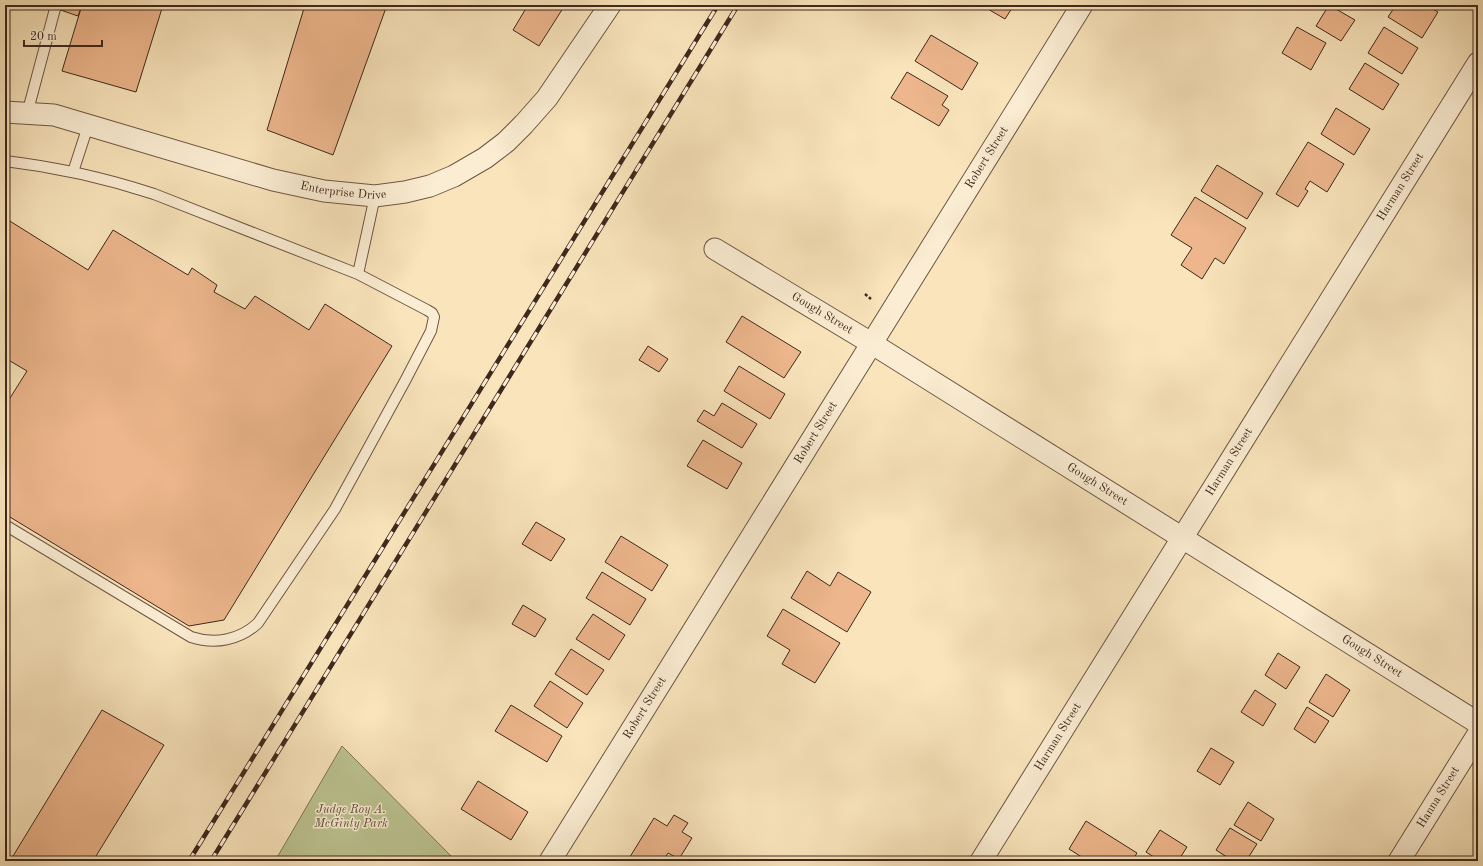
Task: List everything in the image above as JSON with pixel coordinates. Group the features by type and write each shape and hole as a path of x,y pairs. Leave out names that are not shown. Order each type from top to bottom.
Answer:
{"street":[{"name":"Enterprise Drive","path":"5,112 54,115 273,180 324,191 374,196 405,192 430,186 454,176 479,162 506,142 547,98 610,5"},
{"name":"Robert Street","path":"550,861 1082,5"},
{"name":"Harman Street","path":"981,861 1478,63"},
{"name":"Gough Street","path":"715,249 871,343 1478,723"},
{"name":"Hanna Street","path":"1399,861 1478,734"}],"lane":[{"path":"27,114 56,5"},
{"path":"73,172 88,126"},
{"path":"5,161 73,172 122,184 154,194 358,274 432,313 434,317 431,331 405,382 335,509 258,623 251,630 230,640 199,640 191,637 5,525"},
{"path":"358,274 374,196"}],"path":[{"path":"865,294 874,301"}],"green space":[{"name":"Judge Roy A. McGinty Park","path":"342,746 456,861 275,861"}],"building":[{"path":"46,5 82,5 78,16"},
{"path":"82,5 163,5 136,92 62,71"},
{"path":"305,5 387,5 333,155 267,130"},
{"path":"528,5 565,5 539,46 513,30"},
{"path":"981,5 1014,5 1005,19"},
{"path":"1329,5 1355,20 1341,41 1316,26"},
{"path":"1396,5 1426,5 1438,12 1422,38 1388,17"},
{"path":"1297,27 1326,43 1311,70 1282,53"},
{"path":"1384,27 1418,48 1402,74 1368,53"},
{"path":"931,35 978,63 962,90 915,61"},
{"path":"1365,63 1399,84 1383,110 1349,89"},
{"path":"907,72 948,96 942,105 949,110 939,126 891,98"},
{"path":"1336,108 1370,129 1354,155 1321,134"},
{"path":"1308,142 1344,164 1327,192 1310,181 1305,189 1308,191 1298,207 1276,194"},
{"path":"1217,165 1263,193 1247,219 1201,191"},
{"path":"1195,197 1246,228 1224,264 1215,258 1202,279 1181,265 1192,248 1171,235"},
{"path":"5,218 88,270 113,230 188,275 192,268 217,285 214,292 245,309 255,296 309,330 325,304 392,346 224,620 189,626 5,514 5,406 27,371 5,358"},
{"path":"742,316 801,352 784,378 726,342"},
{"path":"648,346 668,359 659,372 639,360"},
{"path":"739,366 785,394 770,419 724,391"},
{"path":"722,403 757,424 742,448 697,421 704,410 714,416"},
{"path":"703,440 742,463 727,489 687,466"},
{"path":"536,522 565,539 551,561 522,544"},
{"path":"621,536 668,565 652,591 605,562"},
{"path":"807,571 830,586 838,572 871,592 847,632 791,598"},
{"path":"602,572 646,599 630,625 586,598"},
{"path":"523,605 546,619 535,637 512,624"},
{"path":"783,609 840,643 815,683 782,664 790,650 767,636"},
{"path":"593,614 625,635 609,660 576,639"},
{"path":"571,649 604,670 587,695 555,674"},
{"path":"1278,653 1300,667 1286,689 1265,675"},
{"path":"1326,674 1350,690 1333,717 1309,702"},
{"path":"550,681 583,703 567,728 534,706"},
{"path":"1255,690 1276,704 1263,726 1241,712"},
{"path":"511,705 562,736 547,762 495,731"},
{"path":"1307,707 1329,721 1315,743 1294,729"},
{"path":"102,710 164,745 93,861 10,861"},
{"path":"1211,748 1234,762 1220,785 1197,771"},
{"path":"478,781 528,812 511,840 461,809"},
{"path":"1248,802 1274,819 1261,841 1234,825"},
{"path":"674,815 688,823 682,832 692,838 679,859 668,853 663,861 628,860 654,818 667,826"},
{"path":"1086,821 1137,853 1132,861 1088,861 1069,849"},
{"path":"1230,828 1257,844 1246,861 1233,861 1216,850"},
{"path":"1160,830 1187,847 1178,861 1160,861 1146,852"}],"railway":[{"path":"189,861 718,5"},
{"path":"211,861 738,5"}]}
